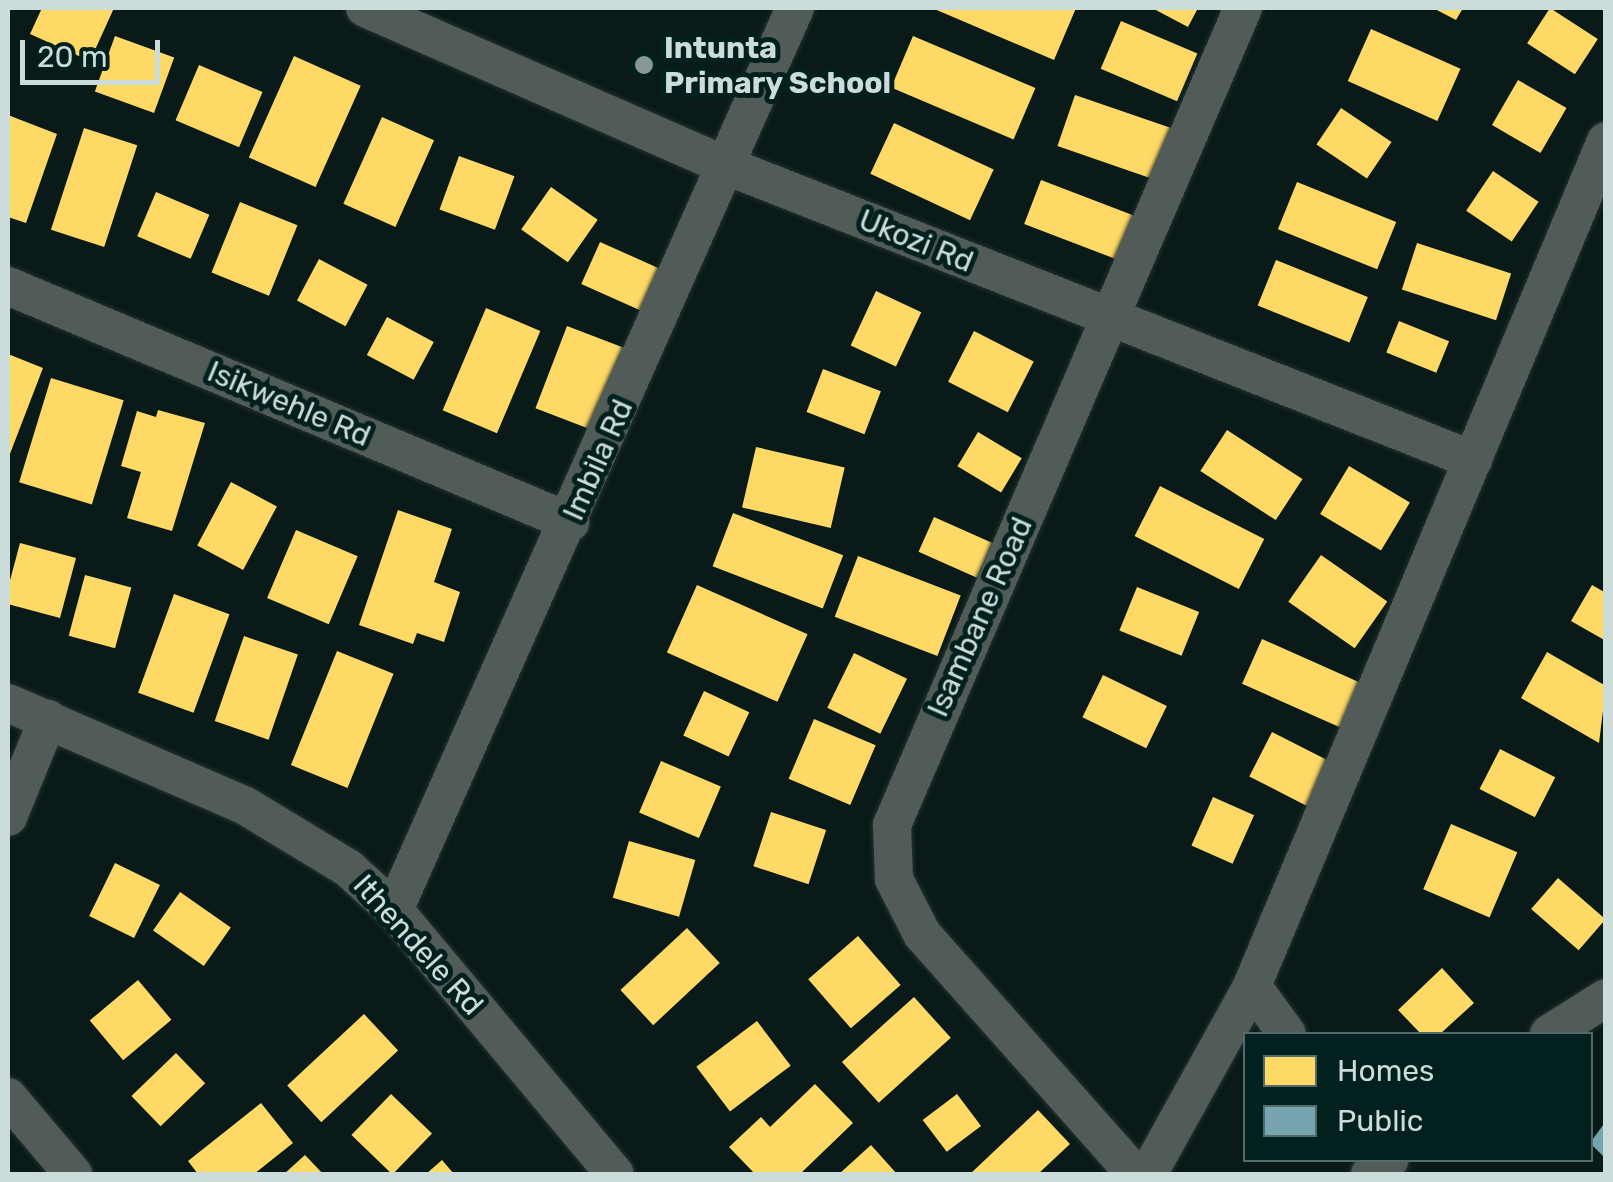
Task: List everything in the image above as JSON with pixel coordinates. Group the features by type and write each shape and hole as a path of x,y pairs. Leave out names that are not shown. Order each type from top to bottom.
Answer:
{"street":[{"name":"Ukozi Rd","path":"365,8 727,166 1472,460"},
{"name":"Imbila Rd","path":"394,910 796,8"},
{"name":"Isambane Road","path":"1136,1174 922,934 894,879 892,824 1243,8"},
{"path":"1148,1174 1252,986 1606,141"},
{"name":"Isikwehle Rd","path":"8,286 570,522"},
{"name":"Ithendele Rd","path":"8,703 244,804 348,868 394,910 615,1174"},
{"path":"8,817 48,719"},
{"path":"1252,986 1286,1032"},
{"path":"1552,1032 1606,998"},
{"path":"8,1097 73,1174"}],"building: Homes":[{"path":"42,8 114,8 90,61 30,34"},
{"path":"932,8 1076,8 1054,60"},
{"path":"1152,8 1198,8 1188,27"},
{"path":"1433,8 1463,8 1456,20"},
{"path":"1550,8 1598,39 1575,74 1527,43"},
{"path":"1121,21 1197,53 1177,101 1101,69"},
{"path":"1371,29 1461,69 1437,121 1348,81"},
{"path":"115,36 174,58 154,113 95,91"},
{"path":"913,36 1035,88 1014,140 891,88"},
{"path":"294,56 361,86 316,187 249,157"},
{"path":"199,65 263,92 239,147 176,120"},
{"path":"1518,80 1566,108 1540,153 1492,125"},
{"path":"1075,95 1173,129 1156,180 1057,146"},
{"path":"1341,108 1392,142 1367,179 1316,144"},
{"path":"8,115 57,134 26,223 8,217"},
{"path":"382,117 434,140 395,227 343,204"},
{"path":"894,123 994,169 970,220 870,174"},
{"path":"84,128 137,145 104,247 51,230"},
{"path":"459,156 514,176 495,230 440,210"},
{"path":"1493,171 1539,202 1512,242 1466,211"},
{"path":"1041,180 1134,216 1118,260 1024,224"},
{"path":"1297,182 1396,222 1377,269 1278,229"},
{"path":"551,187 598,220 568,262 521,230"},
{"path":"156,192 209,215 191,259 137,236"},
{"path":"240,202 297,225 269,296 212,272"},
{"path":"600,242 665,271 646,313 581,284"},
{"path":"1417,243 1511,274 1496,320 1402,290"},
{"path":"319,259 368,285 345,326 297,300"},
{"path":"1276,260 1368,297 1349,343 1258,305"},
{"path":"876,291 921,312 896,367 851,345"},
{"path":"486,308 540,331 497,433 443,410"},
{"path":"387,317 434,342 414,380 367,355"},
{"path":"1399,321 1449,341 1436,373 1386,353"},
{"path":"567,326 628,349 596,431 535,408"},
{"path":"974,331 1034,361 1008,412 948,382"},
{"path":"8,354 43,368 8,459"},
{"path":"823,369 881,391 864,434 807,412"},
{"path":"51,378 124,400 92,504 19,482"},
{"path":"158,410 205,423 172,531 127,518 141,472 121,466 137,411 156,417"},
{"path":"1227,430 1302,479 1276,520 1200,471"},
{"path":"978,432 1022,458 1001,493 957,466"},
{"path":"756,447 845,467 831,528 742,507"},
{"path":"1349,466 1410,503 1381,551 1320,514"},
{"path":"231,482 277,506 243,570 197,546"},
{"path":"1160,486 1264,539 1239,589 1135,536"},
{"path":"398,510 452,529 434,582 460,592 444,642 417,633 413,644 359,625"},
{"path":"733,513 843,555 823,609 713,566"},
{"path":"934,517 992,543 977,578 919,552"},
{"path":"296,530 358,556 329,624 267,598"},
{"path":"20,543 76,558 60,618 8,604 8,588"},
{"path":"1321,555 1387,601 1355,648 1288,602"},
{"path":"858,556 961,595 937,656 835,617"},
{"path":"85,575 131,587 115,648 69,636"},
{"path":"697,585 808,634 777,702 667,653"},
{"path":"1592,585 1606,593 1606,641 1571,621"},
{"path":"1137,587 1199,612 1182,656 1119,631"},
{"path":"174,594 229,614 194,713 138,693"},
{"path":"244,636 298,655 269,740 215,721"},
{"path":"1262,639 1364,685 1344,729 1242,684"},
{"path":"337,651 394,674 347,788 291,765"},
{"path":"1547,652 1606,686 1599,743 1521,698"},
{"path":"854,653 907,679 880,734 827,708"},
{"path":"1103,675 1167,706 1146,748 1082,717"},
{"path":"704,691 749,712 729,757 683,735"},
{"path":"814,719 876,745 850,805 789,779"},
{"path":"1272,732 1333,763 1311,808 1249,777"},
{"path":"1500,749 1555,777 1535,817 1480,789"},
{"path":"661,761 721,786 699,838 639,813"},
{"path":"1213,797 1254,815 1233,864 1191,845"},
{"path":"771,812 826,830 809,884 753,866"},
{"path":"1451,824 1517,852 1490,917 1423,889"},
{"path":"629,841 695,860 679,917 613,898"},
{"path":"115,863 160,885 134,938 89,916"},
{"path":"1558,878 1606,919 1579,950 1531,909"},
{"path":"180,892 231,928 204,966 153,931"},
{"path":"687,928 720,963 653,1025 620,990"},
{"path":"858,936 901,985 851,1028 808,979"},
{"path":"1442,968 1474,1003 1442,1032 1419,1032 1398,1010"},
{"path":"138,980 171,1020 123,1060 90,1020"},
{"path":"914,997 951,1038 879,1103 842,1062"},
{"path":"364,1014 398,1051 321,1122 287,1086"},
{"path":"757,1021 791,1066 730,1111 696,1067"},
{"path":"176,1053 205,1083 161,1126 131,1096"},
{"path":"815,1084 853,1123 800,1174 755,1174 729,1147 761,1117 770,1127"},
{"path":"391,1094 432,1134 393,1174 351,1135"},
{"path":"957,1094 981,1126 947,1152 923,1120"},
{"path":"261,1103 293,1143 254,1174 198,1174 188,1161"},
{"path":"1038,1110 1070,1144 1038,1174 970,1174"},
{"path":"871,1145 897,1174 839,1174"},
{"path":"305,1155 323,1174 284,1174"},
{"path":"442,1160 454,1174 426,1174"}],"building: Public":[{"path":"1606,1121 1606,1159 1593,1146 1593,1139"}],"place":[{"name":"Intunta Primary School","path":"644,65"}]}
